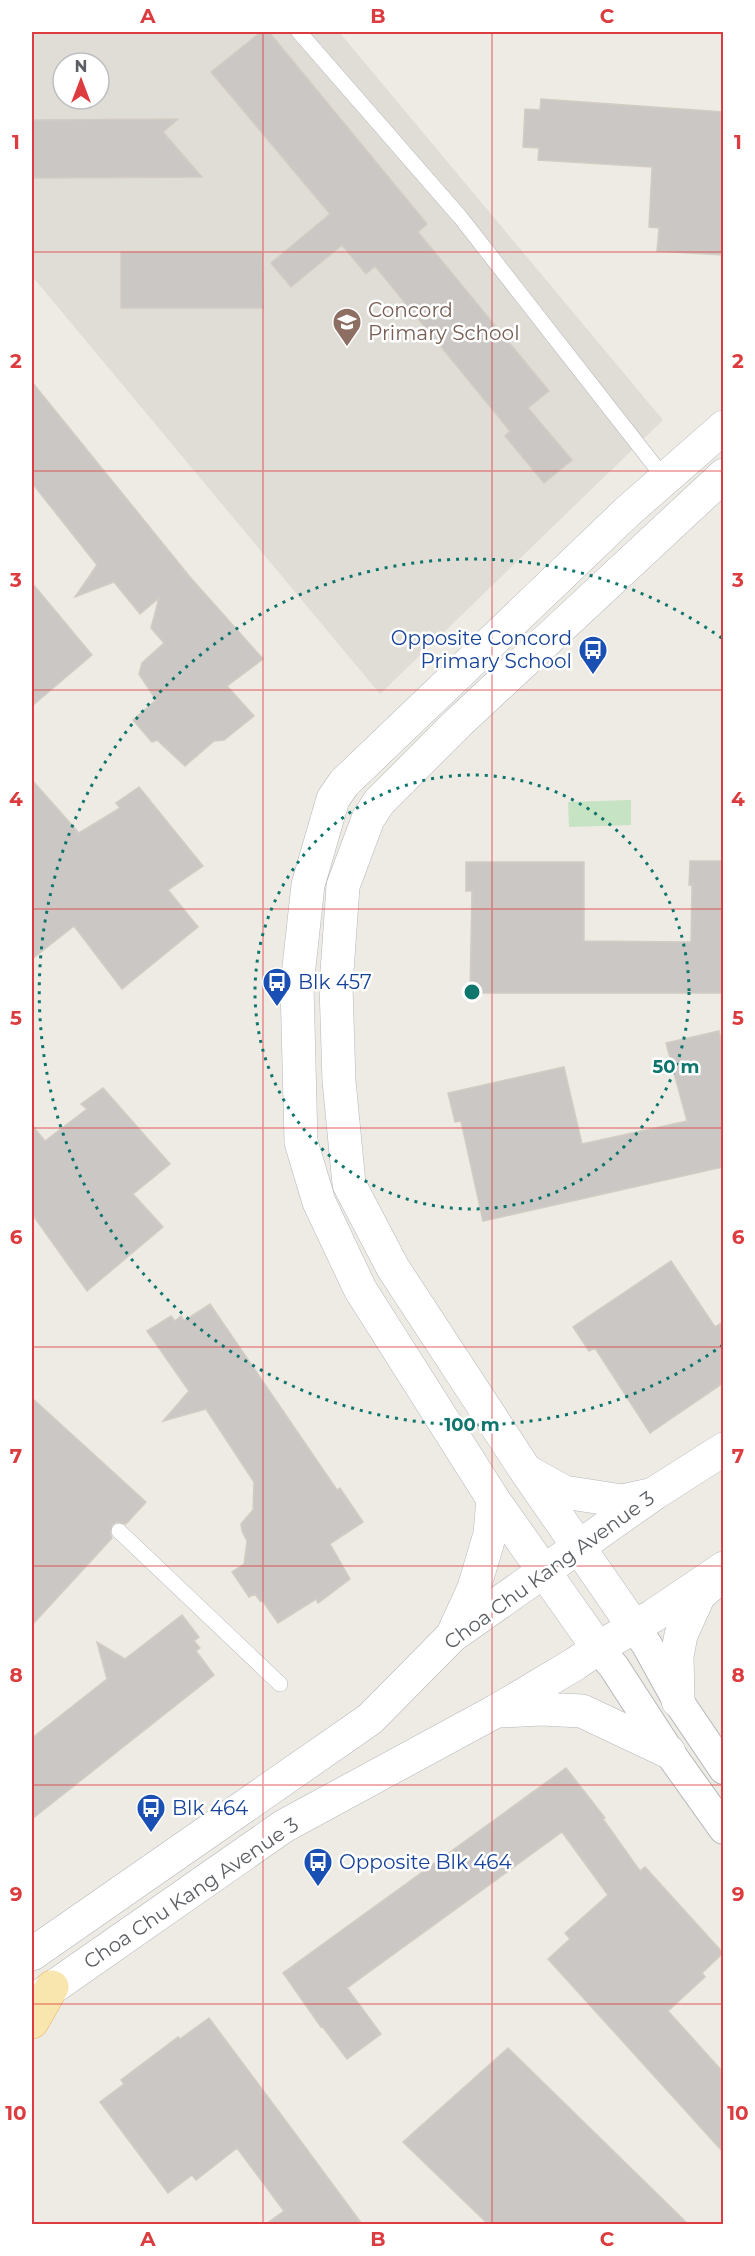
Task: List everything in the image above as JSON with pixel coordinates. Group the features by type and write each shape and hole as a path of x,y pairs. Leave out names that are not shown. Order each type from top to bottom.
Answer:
{"main road":[{"path":"32,2022 42,1995"}],"street":[{"path":"723,427 627,512 344,783 333,799 308,885 297,985 301,1142 319,1202 360,1289 493,1499 598,1648 614,1667 723,1830"},
{"path":"723,475 459,723 379,802 368,819 343,886 336,986 339,1081 350,1184 393,1268 526,1471 647,1645 678,1701 723,1769"},
{"name":"Choa Chu Kang Avenue 3","path":"32,1954 370,1719 452,1636 655,1493 723,1449"},
{"path":"526,1471 564,1492 622,1502 655,1493"},
{"path":"452,1636 474,1588 490,1534 493,1499"},
{"name":"Choa Chu Kang Avenue 3","path":"42,1995 284,1826 496,1711 634,1627 723,1568"},
{"path":"678,1701 676,1656 681,1635 699,1595 723,1573"},
{"path":"496,1711 542,1708 582,1711 669,1752"}],"lane":[{"path":"298,32 461,219 665,479"},
{"path":"119,1531 280,1684"}],"shaded area":[{"name":"Concord Primary School","path":"32,32 339,32 663,420 380,694 32,276"}],"green space":[{"path":"631,800 631,825 569,827 568,802"}],"building":[{"path":"261,32 269,32 427,224 418,232 549,391 528,408 572,460 544,483 505,436 510,431 375,266 366,274 342,245 291,287 271,263 330,214 211,72"},
{"path":"541,99 723,112 723,255 657,251 659,228 649,227 652,167 538,160 539,148 523,147 525,109 540,110"},
{"path":"178,119 163,132 202,177 32,178 32,120"},
{"path":"121,252 262,252 263,308 121,308"},
{"path":"32,382 190,577 263,659 227,686 254,716 224,740 214,741 185,766 157,740 152,742 133,720 156,700 139,674 142,663 164,643 151,628 159,598 140,614 114,582 75,597 97,565 32,483"},
{"path":"32,583 92,655 32,706"},
{"path":"32,780 79,833 120,808 116,803 139,787 203,866 168,890 198,927 122,989 74,926 32,959"},
{"path":"690,861 723,861 723,993 470,993 472,891 466,891 466,862 584,862 584,941 691,942"},
{"path":"719,1031 723,1051 723,1167 483,1221 461,1121 455,1122 448,1093 564,1067 582,1144 687,1121 666,1043"},
{"path":"103,1088 170,1164 133,1194 163,1227 87,1291 32,1214 32,1125 45,1141 87,1109 81,1104"},
{"path":"671,1261 715,1327 723,1322 723,1383 650,1433 595,1348 589,1351 573,1327"},
{"path":"210,1304 337,1490 340,1488 363,1522 330,1544 350,1579 318,1603 316,1599 278,1623 262,1600 260,1601 255,1594 249,1597 232,1572 244,1564 247,1541 241,1524 253,1510 254,1482 206,1409 163,1421 189,1391 147,1331 171,1316 175,1321 181,1316 184,1321"},
{"path":"32,1398 146,1502 126,1524 117,1522 112,1525 110,1533 112,1538 32,1625"},
{"path":"182,1615 199,1637 194,1641 200,1648 196,1651 214,1675 32,1819 32,1738 107,1679 97,1642 125,1659"},
{"path":"566,1768 605,1818 603,1819 640,1871 645,1867 723,1953 702,1973 705,1977 668,2011 723,2072 723,2152 548,1959 570,1939 565,1933 608,1895 562,1832 347,1988 381,2034 347,2059 283,1973"},
{"path":"209,2018 362,2224 266,2224 284,2211 237,2148 196,2180 192,2175 168,2193 100,2102 124,2084 121,2080 178,2037 180,2039"},
{"path":"508,2048 688,2224 488,2224 403,2142"}],"place":[{"name":"Concord Primary School","path":"347,348"},
{"name":"Opposite Concord Primary School","path":"593,676"},
{"name":"Blk 457","path":"277,1008"},
{"name":"Blk 464","path":"151,1834"},
{"name":"Opposite Blk 464","path":"318,1888"}]}
